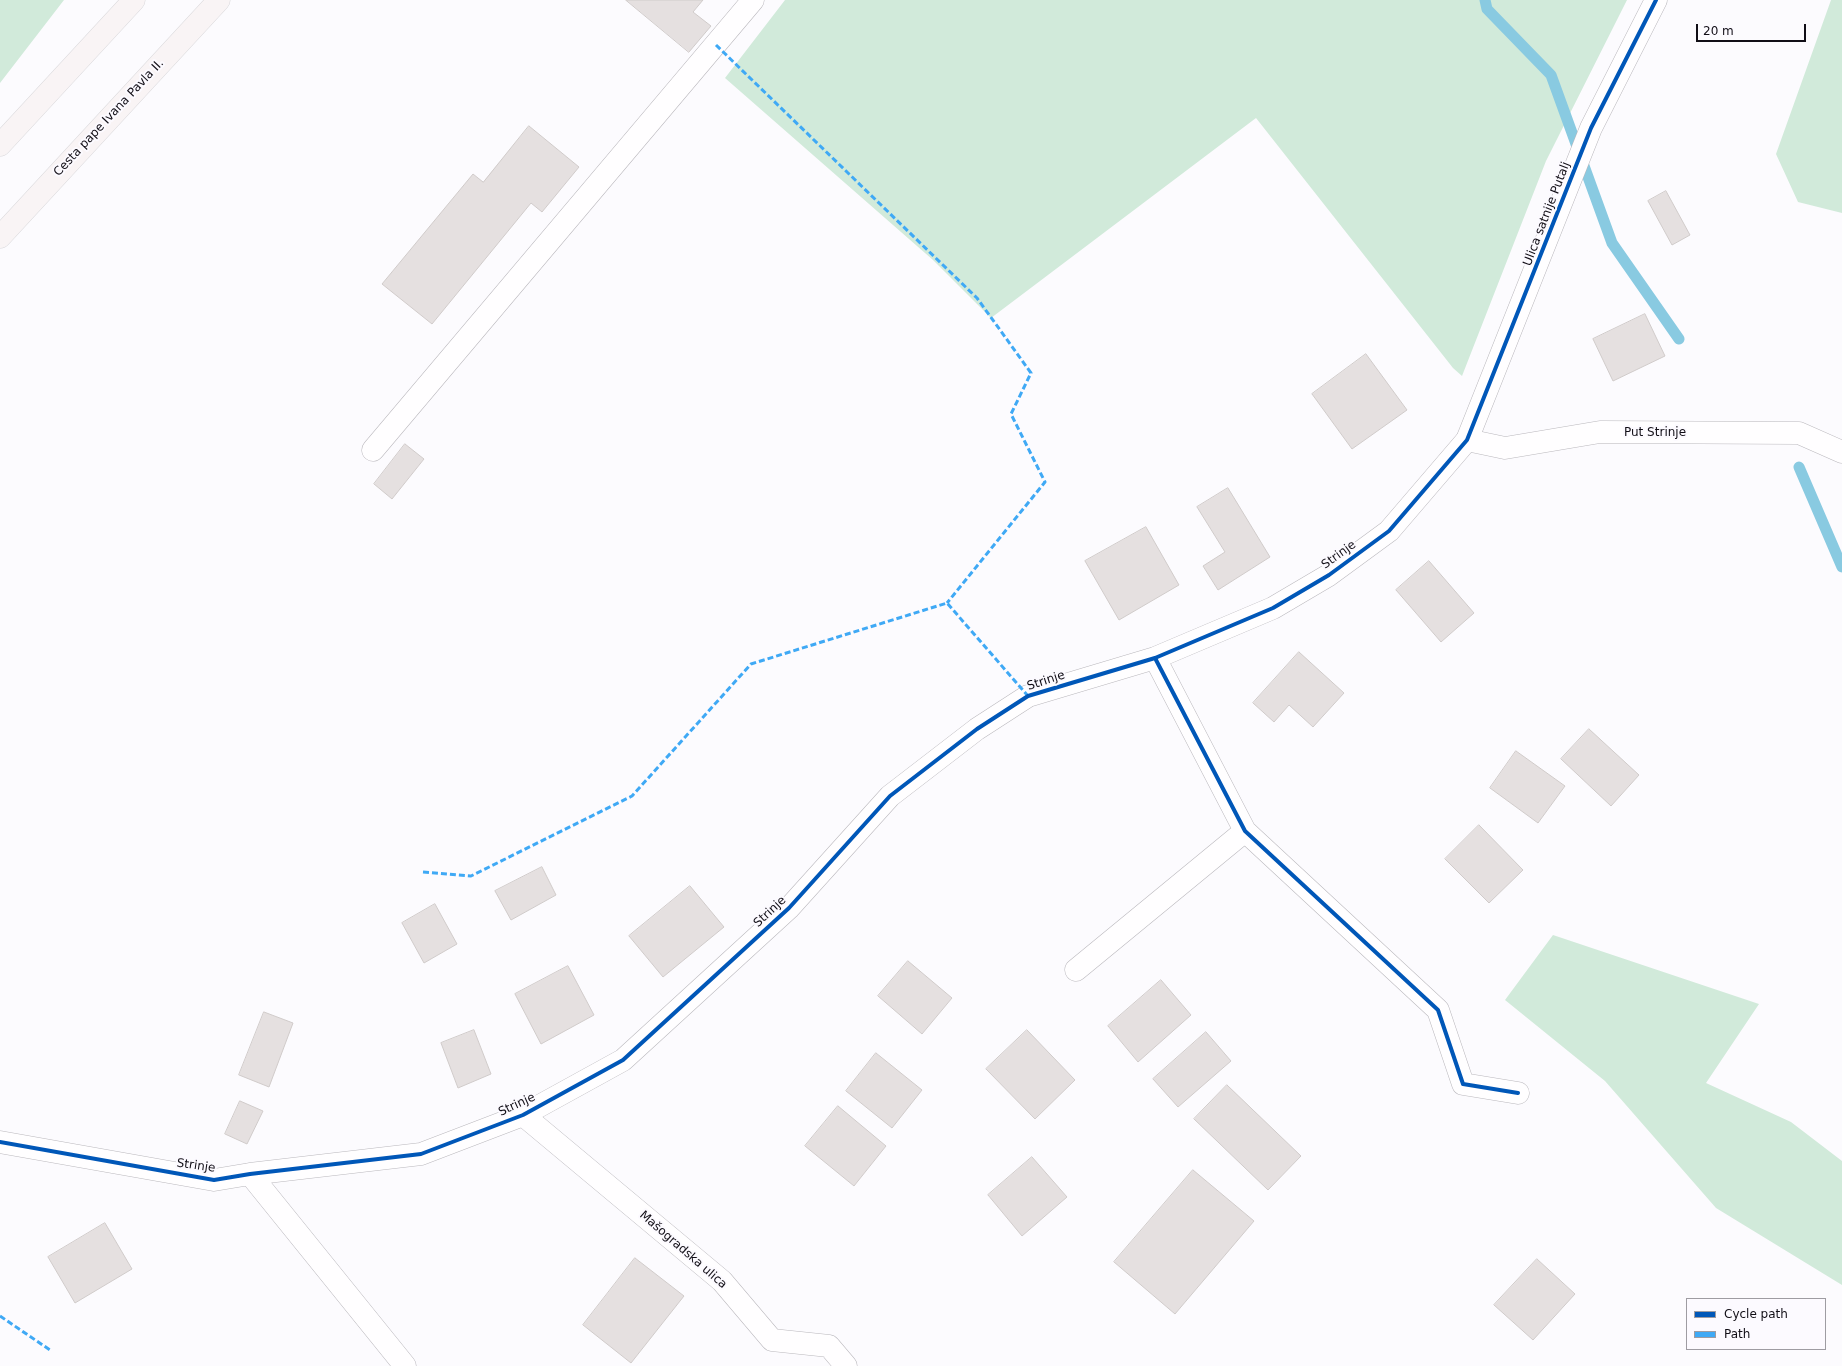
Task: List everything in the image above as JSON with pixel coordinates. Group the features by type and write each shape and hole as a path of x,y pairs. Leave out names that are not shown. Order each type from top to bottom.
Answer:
{"main road":[{"path":"0,145 134,0"},
{"name":"Cesta pape Ivana Pavla II.","path":"0,237 218,0"}],"street":[{"path":"373,450 753,0"},
{"name":"Ulica satnije Putalj","path":"1467,440 1568,190 1591,128 1656,0"},
{"name":"Put Strinje","path":"1467,440 1505,448 1600,432 1799,433 1842,452"},
{"name":"Strinje","path":"0,1142 214,1180 250,1174 420,1154 523,1115 623,1060 789,908 890,796 977,729 1028,696 1155,658 1273,608 1329,575 1389,531 1467,440"},
{"path":"1155,658 1245,831 1438,1010 1463,1084 1518,1093"},
{"path":"1076,970 1245,831"},
{"name":"Mašogradska ulica","path":"523,1115 722,1281 772,1340 829,1346 846,1366"},
{"path":"250,1174 405,1366"}],"green space":[{"path":"0,0 64,0 0,83"},
{"path":"785,0 1627,0 1546,161 1462,376 1453,368 1256,118 991,318 933,260 725,78"},
{"path":"1831,0 1842,0 1842,213 1798,202 1776,154"},
{"path":"1553,935 1759,1004 1706,1083 1791,1122 1842,1161 1842,1285 1716,1208 1605,1081 1505,1000"}],"building":[{"path":"626,0 703,0 693,12 711,26 689,52"},
{"path":"529,126 579,167 542,212 531,203 432,324 382,284 473,174 483,182"},
{"path":"1666,191 1690,235 1672,245 1648,201"},
{"path":"1645,314 1665,356 1613,381 1593,339"},
{"path":"1366,354 1407,410 1352,449 1312,394"},
{"path":"405,444 424,459 392,499 374,484"},
{"path":"1228,488 1270,557 1218,590 1203,566 1225,552 1197,507"},
{"path":"1146,527 1179,585 1119,620 1085,561"},
{"path":"1429,561 1474,613 1441,642 1396,590"},
{"path":"1299,652 1344,693 1313,727 1289,705 1274,722 1253,703"},
{"path":"1589,729 1639,775 1611,806 1561,759"},
{"path":"1516,751 1565,786 1538,823 1490,788"},
{"path":"1479,825 1523,870 1489,903 1445,859"},
{"path":"542,867 556,895 511,920 495,891"},
{"path":"690,886 724,927 663,977 629,936"},
{"path":"435,904 457,944 424,963 402,923"},
{"path":"908,961 952,998 922,1034 878,996"},
{"path":"568,966 594,1015 541,1044 515,994"},
{"path":"1161,980 1191,1015 1138,1062 1108,1026"},
{"path":"264,1012 293,1023 269,1087 239,1075"},
{"path":"474,1030 491,1074 458,1088 441,1043"},
{"path":"1027,1030 1075,1080 1035,1119 986,1069"},
{"path":"1206,1032 1231,1061 1178,1107 1153,1079"},
{"path":"876,1053 922,1090 892,1128 846,1091"},
{"path":"1227,1085 1301,1156 1268,1190 1194,1119"},
{"path":"240,1101 263,1111 247,1144 225,1134"},
{"path":"838,1106 886,1146 854,1186 805,1146"},
{"path":"1032,1157 1067,1197 1022,1236 988,1195"},
{"path":"1193,1170 1254,1221 1175,1314 1114,1262"},
{"path":"105,1223 132,1269 75,1303 48,1257"},
{"path":"635,1258 684,1296 631,1363 583,1325"},
{"path":"1537,1259 1575,1294 1533,1340 1494,1305"}],"waterway":[{"path":"1485,0 1487,9 1551,75 1612,243 1679,339"},
{"path":"1799,467 1842,567"}],"marked path":[{"path":"716,45 977,298 1031,373 1011,414 1045,482 947,603"},
{"path":"423,872 471,876 632,796 751,664 947,603 1028,696"},
{"path":"0,1316 50,1350"}],"cycle path":[{"path":"0,1142 214,1180 250,1174 421,1154 523,1115 623,1060 789,908 890,796 977,729 1028,696 1155,658 1273,608 1329,575 1389,531 1467,440 1591,128 1656,0"},
{"path":"1155,658 1245,831 1438,1010 1463,1084 1518,1093"}]}
